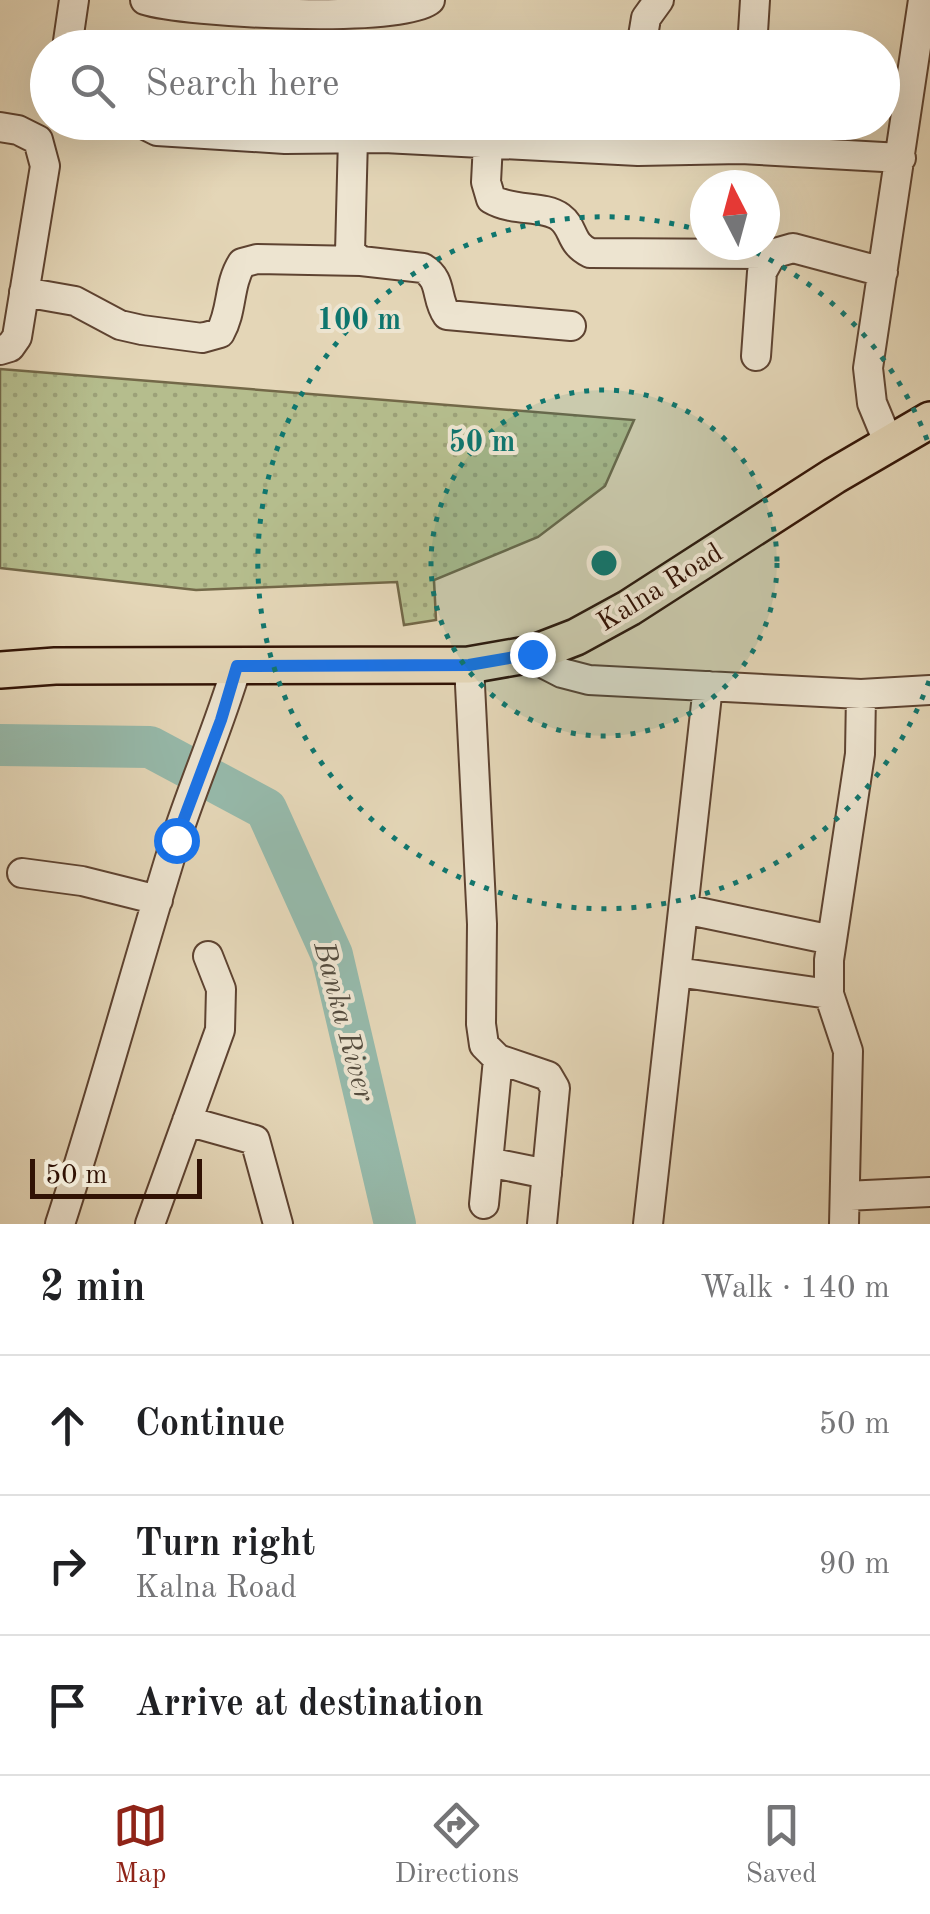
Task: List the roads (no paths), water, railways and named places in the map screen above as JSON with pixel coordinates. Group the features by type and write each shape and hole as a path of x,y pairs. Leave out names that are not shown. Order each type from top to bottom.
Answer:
{"main road":[{"name":"Kalna Road","path":"0,670 55,666 469,665 527,655 576,638 629,608 930,420"}],"street":[{"path":"70,30 74,0"},
{"path":"145,0 196,9 264,12 404,10 430,0"},
{"path":"644,30 646,18 660,0"},
{"path":"753,30 754,0"},
{"path":"889,444 872,403 868,368 922,0"},
{"path":"0,127 30,130"},
{"path":"0,350 10,347 17,337 45,166 44,140"},
{"path":"353,140 348,236 350,252 361,261"},
{"path":"398,140 488,144 574,140"},
{"path":"772,140 901,158"},
{"path":"488,144 486,182 491,198 506,208 560,216 574,241 590,253 690,254"},
{"path":"780,252 792,248 883,272"},
{"path":"24,292 75,301 120,326 202,338 220,333 229,317 234,276 242,263 257,259 361,261 423,268 438,282 440,306 447,315 571,326"},
{"path":"756,356 762,272 769,260"},
{"path":"527,655 562,673 589,680 860,694 930,690"},
{"path":"469,665 482,924 481,1024 484,1045 498,1059 548,1076 556,1088 542,1224"},
{"path":"60,1224 103,1093 176,840 237,666"},
{"path":"648,1224 708,686"},
{"path":"860,694 860,754 832,940 829,994 848,1051 844,1210 930,1192"},
{"path":"22,873 82,880 158,900"},
{"path":"684,910 832,940"},
{"path":"150,1224 220,1030 221,989 208,956"},
{"path":"677,972 829,994"},
{"path":"484,1204 498,1059"},
{"path":"188,1121 255,1140 278,1224"},
{"path":"488,1162 547,1174"}],"waterway":[{"name":"Banka River","path":"0,745 150,747 266,809 332,955 395,1224"}]}
